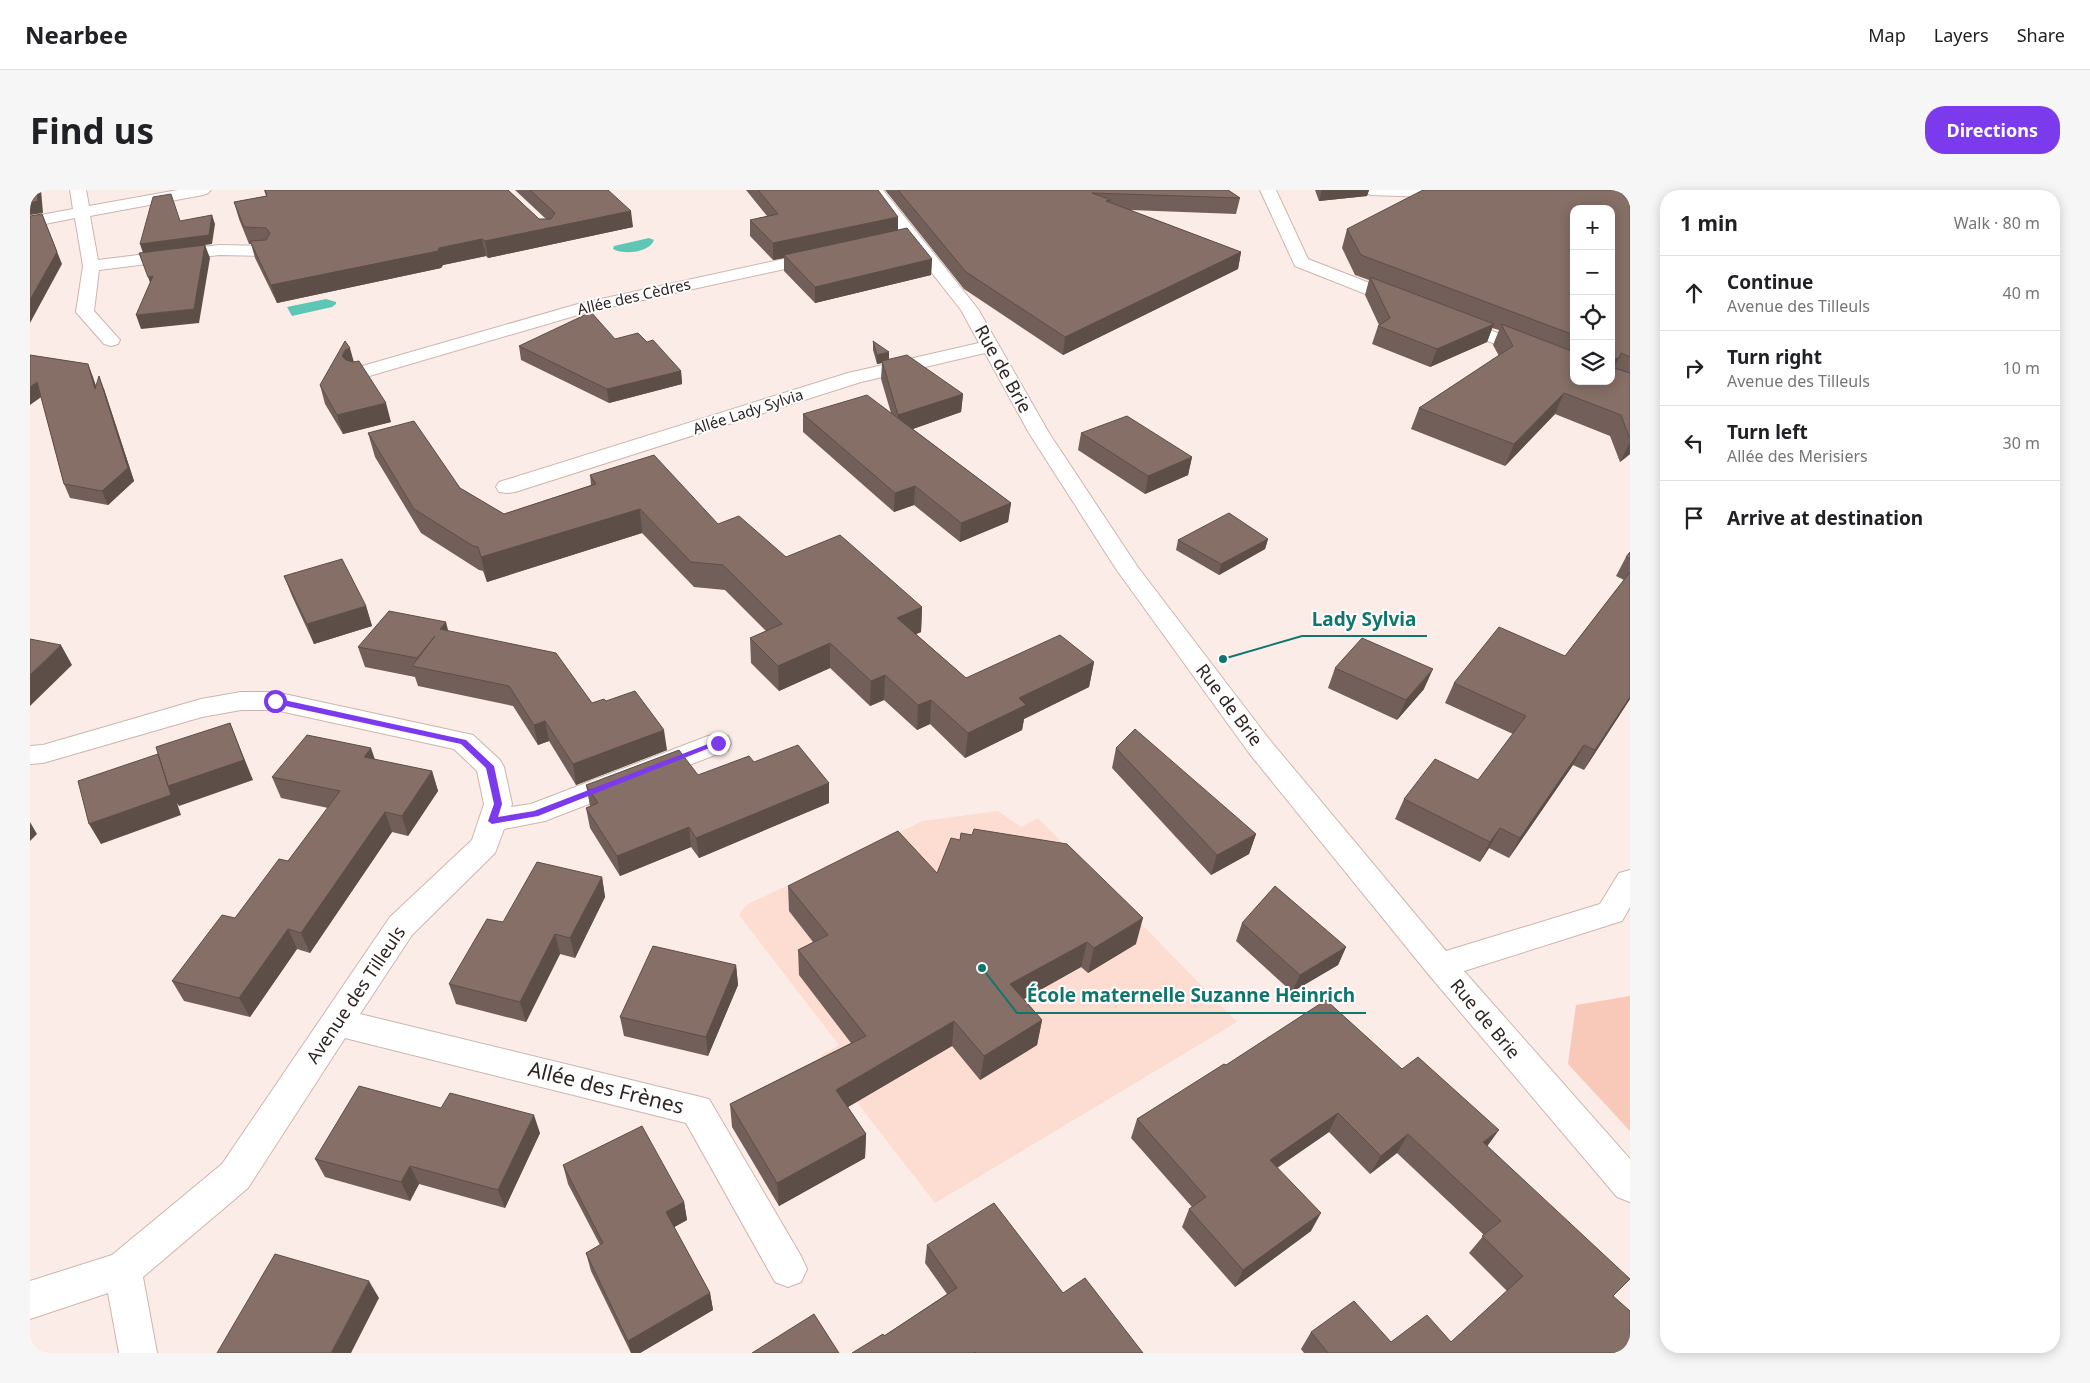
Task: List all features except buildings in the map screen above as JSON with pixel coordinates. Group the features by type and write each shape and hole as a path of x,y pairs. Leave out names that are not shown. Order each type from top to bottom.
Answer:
{"street":[{"path":"78,190 91,266 85,312 111,340"},
{"path":"30,222 203,190"},
{"name":"Rue de Brie","path":"876,190 902,238 969,309 1039,434 1128,569 1259,746 1440,966 1630,1185"},
{"path":"1268,190 1301,262 1419,308"},
{"path":"1371,190 1478,193"},
{"path":"91,266 219,250 265,251"},
{"name":"Allée des Cèdres","path":"359,373 584,308 835,253"},
{"path":"1437,315 1570,366"},
{"name":"Allée Lady Sylvia","path":"507,487 855,377 991,346"},
{"name":"Avenue des Tilleuls","path":"30,756 43,754 201,708 241,702 275,701 463,742 490,766 498,804 485,845 401,926 235,1176 123,1270 30,1300"},
{"path":"492,821 535,814 718,743"},
{"path":"1440,966 1611,913 1630,881"},
{"name":"Allée des Frènes","path":"337,1022 697,1110 788,1269"},
{"path":"123,1270 138,1351"}],"shaded area":[{"path":"998,811 1021,827 1038,818 1237,1022 935,1203 821,1056 839,1045 739,915 746,905 923,821"},
{"path":"1630,996 1630,1131 1568,1064 1576,1005"}],"water":[{"path":"649,238 654,240 651,244 647,248 636,252 623,252 613,249 614,246"},
{"path":"326,299 336,302 336,304 332,307 292,316 287,307"}],"place":[{"name":"Lady Sylvia","path":"1223,659"},
{"name":"École maternelle Suzanne Heinrich","path":"982,968"}],"route":[{"path":"275,701 463,742 490,766 498,804 492,821 535,814 718,743"}]}
